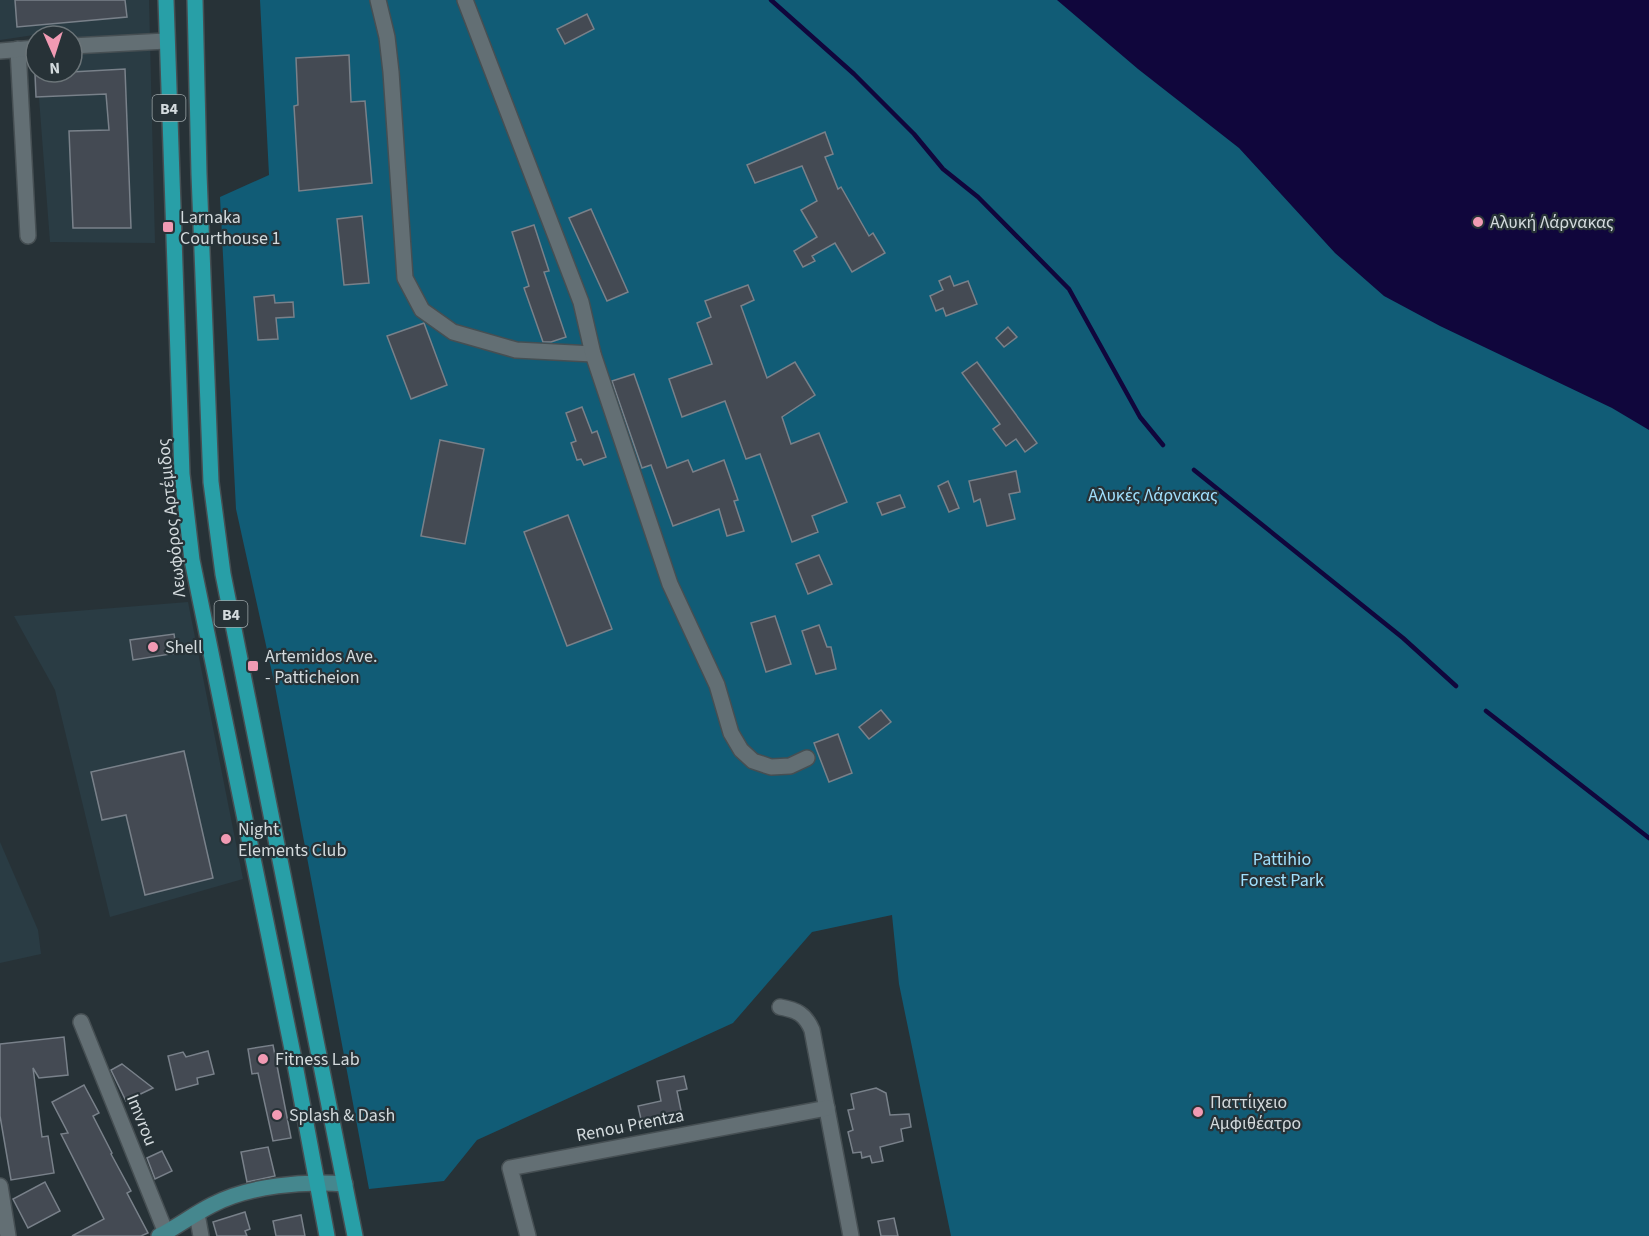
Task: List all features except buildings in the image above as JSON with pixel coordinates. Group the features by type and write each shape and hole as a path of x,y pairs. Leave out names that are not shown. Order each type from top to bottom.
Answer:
{"main road":[{"name":"Λεωφόρος Αρτέμιδος","path":"166,0 182,474 192,560 327,1236"},
{"name":"B4","path":"195,0 211,482 223,574 355,1236"},
{"path":"172,175 199,174"}],"street":[{"path":"378,0 387,37 391,72 405,278 422,310 453,332 516,350 592,354"},
{"path":"465,0 581,302 592,354 670,584 717,685 731,734 741,750 753,761 771,767 790,766 807,758"},
{"path":"84,45 166,41"},
{"path":"18,49 28,236"},
{"path":"0,51 24,49"},
{"path":"780,1007 796,1010 807,1018 812,1030 851,1236"},
{"name":"Imvrou","path":"81,1022 163,1234"},
{"name":"Renou Prentza","path":"528,1236 510,1168 826,1108"},
{"path":"163,1234 233,1196 316,1182 345,1184"},
{"path":"0,1186 8,1236"},
{"path":"197,1214 201,1236"}],"shaded area":[{"path":"0,0 149,0 155,243 50,242 38,84 84,84 84,24 24,24 24,36 0,40"},
{"name":"Αλυκή Λάρνακας","path":"1057,0 1649,0 1649,430 1612,408 1440,326 1384,296 1335,253 1239,148 1138,69"},
{"path":"188,602 243,879 110,917 55,690 14,616"},
{"path":"0,842 38,930 41,954 0,963"}],"green space":[{"name":"Αλυκές Λάρνακας","path":"260,0 1649,0 1649,1236 951,1236 899,984 892,915 812,932 733,1023 477,1140 444,1181 369,1189 275,686 236,509 220,197 269,175"}],"waterway":[{"path":"771,0 854,74 914,134 943,169 978,197 1069,289 1140,417 1163,445"},
{"path":"1194,470 1403,638 1456,686"},
{"path":"1486,711 1649,838"}],"place":[{"name":"Αλυκή Λάρνακας","path":"1478,222"},
{"name":"Larnaka Courthouse 1","path":"168,227"},
{"name":"Shell","path":"153,647"},
{"name":"Artemidos Ave. - Patticheion","path":"253,666"},
{"name":"Night Elements Club","path":"226,839"},
{"name":"Fitness Lab","path":"263,1059"},
{"name":"Παττίιχειο Αμφιθέατρο","path":"1198,1112"},
{"name":"Splash & Dash","path":"277,1115"}],"park label":[{"name":"Pattihio Forest Park","path":"1282,869"}]}
